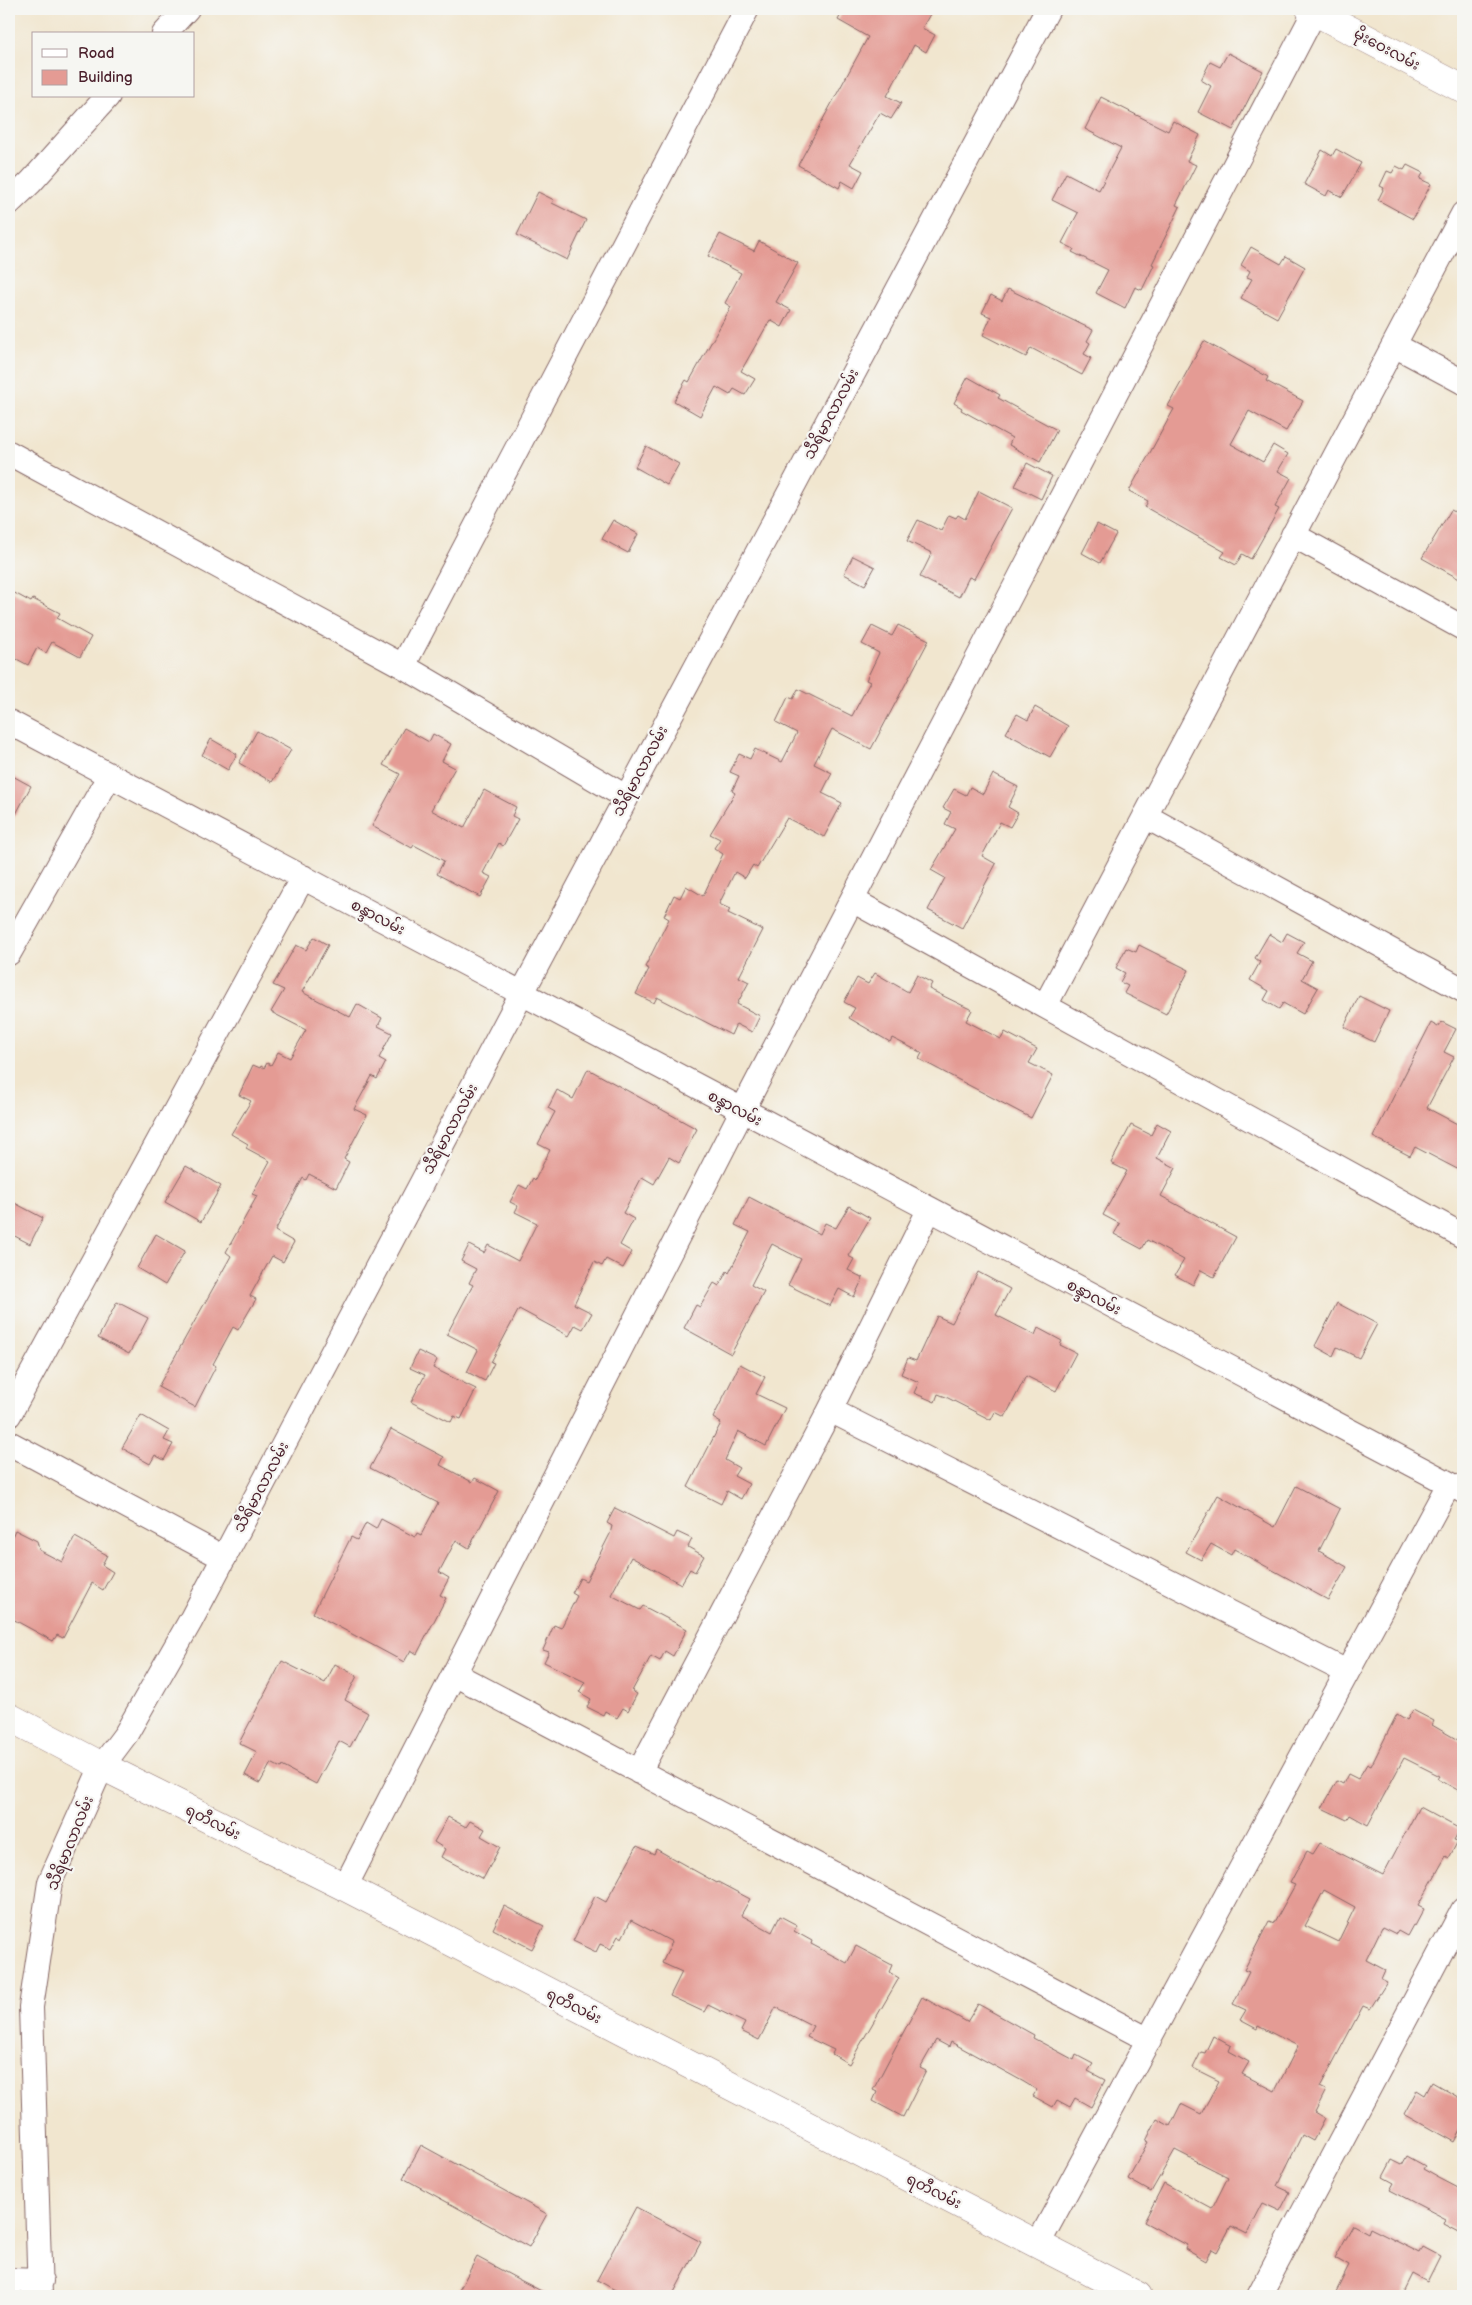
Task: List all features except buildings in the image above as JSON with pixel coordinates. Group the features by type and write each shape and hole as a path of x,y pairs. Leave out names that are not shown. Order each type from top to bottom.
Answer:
{"street":[{"path":"166,32 187,9"},
{"path":"403,666 747,9"},
{"name":"သီရိမာလာလမ်း","path":"40,2288 31,2007 50,1882 102,1766 126,1734 192,1620 626,797 1048,9"},
{"path":"344,1887 742,1112 1314,10"},
{"name":"မိုးဝေးလမ်း","path":"1314,10 1463,89"},
{"path":"9,202 31,182 106,98"},
{"path":"1045,1006 1463,214"},
{"path":"1394,345 1463,382"},
{"path":"9,453 403,666 626,797"},
{"path":"1294,535 1463,628"},
{"name":"စန္ဒာလမ်း","path":"9,722 522,993 742,1112 1456,1487"},
{"path":"9,952 110,775"},
{"path":"1145,816 1463,990"},
{"path":"9,1415 303,878"},
{"path":"852,900 1463,1236"},
{"path":"639,1772 830,1410 929,1210"},
{"path":"830,1410 1347,1672"},
{"path":"9,1443 224,1558"},
{"path":"1038,2244 1347,1672 1456,1487"},
{"path":"454,1674 1149,2040"},
{"name":"ရတီလမ်း","path":"9,1717 102,1766 344,1887 1138,2296"},
{"path":"1259,2296 1463,1910"},
{"path":"9,2280 40,2288"}]}
